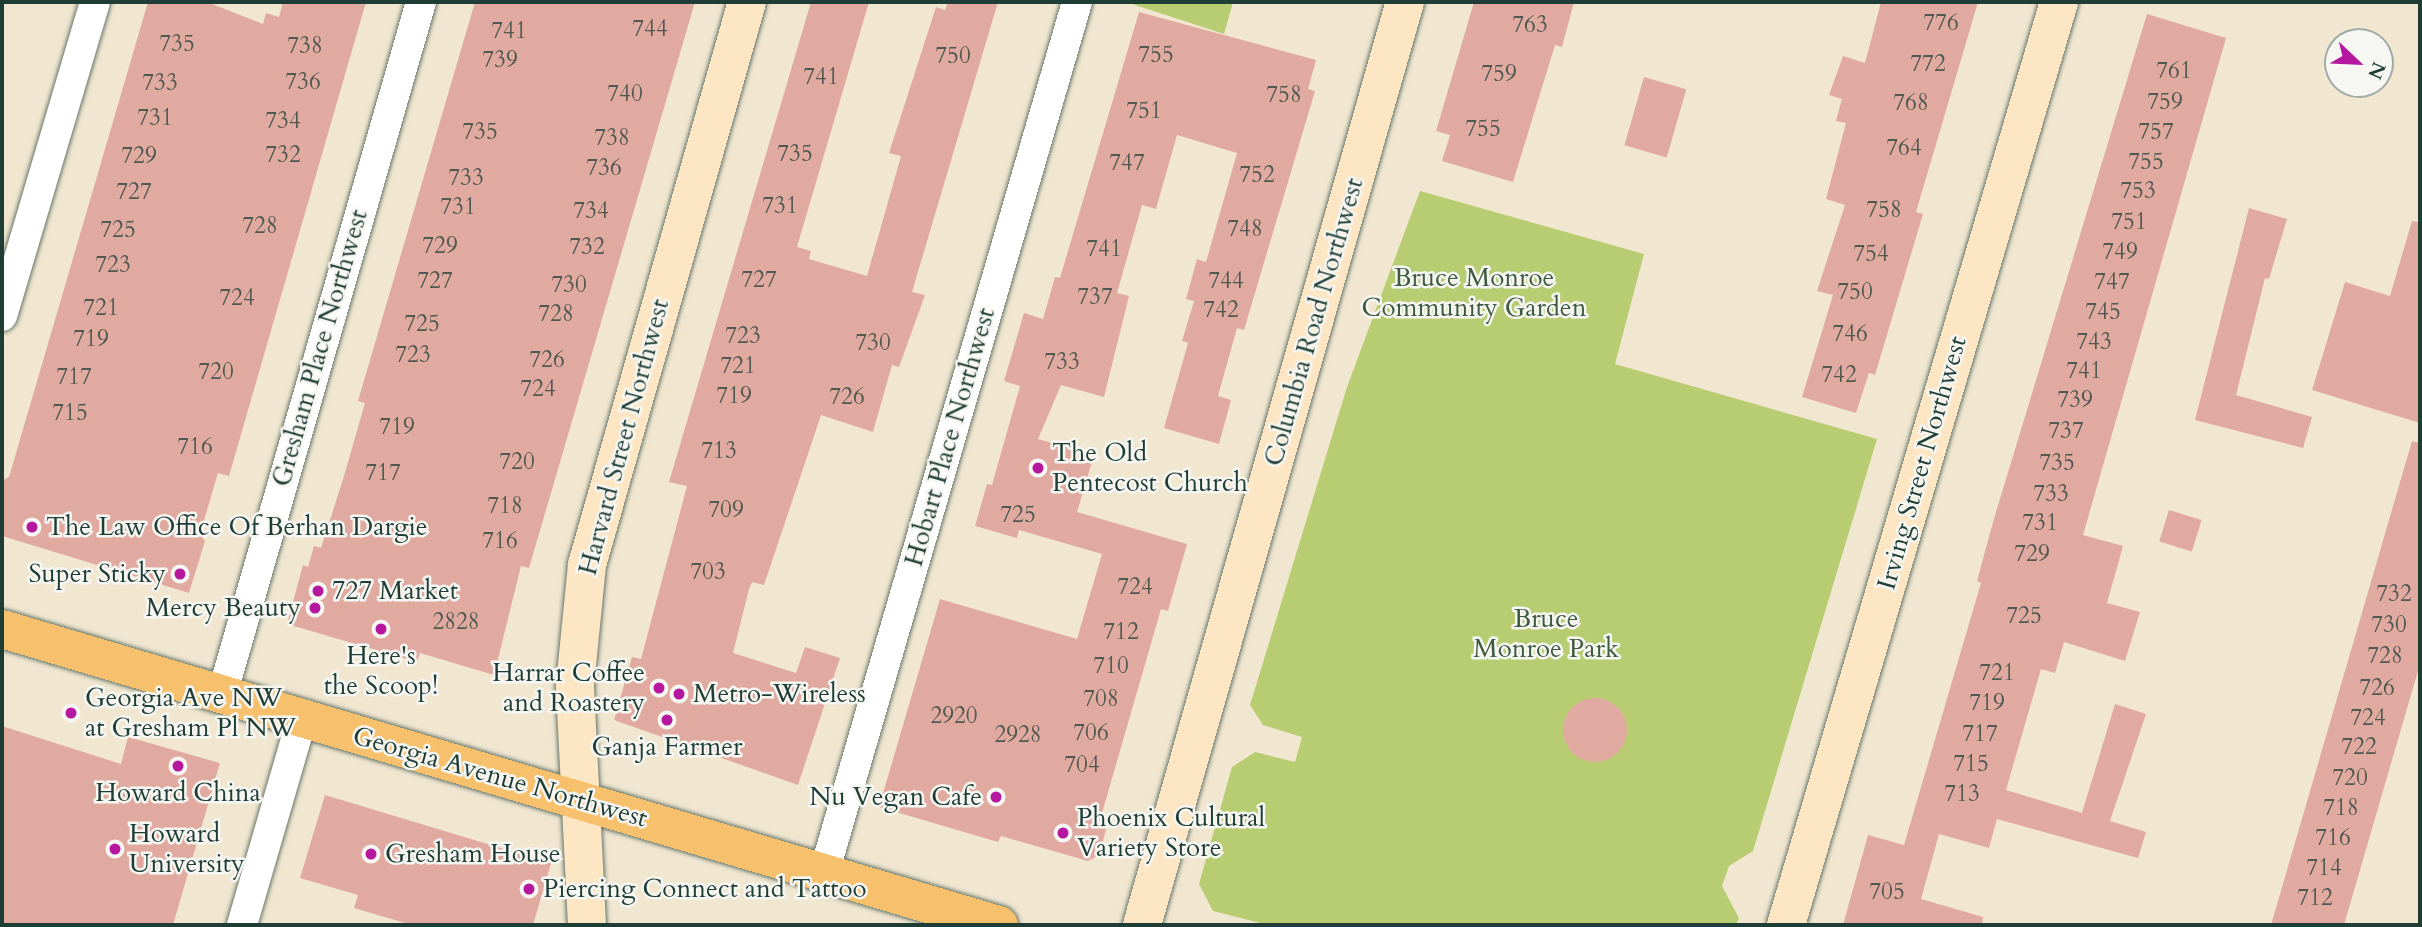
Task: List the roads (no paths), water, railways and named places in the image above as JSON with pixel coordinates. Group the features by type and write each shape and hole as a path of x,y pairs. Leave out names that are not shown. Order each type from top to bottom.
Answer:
{"highway":[{"name":"Georgia Avenue Northwest","path":"2,629 995,925"}],"main road":[{"name":"Harvard Street Northwest","path":"587,925 575,685 590,552 747,2"},
{"name":"Columbia Road Northwest","path":"1142,925 1405,2"},
{"name":"Irving Street Northwest","path":"1786,925 2059,2"}],"street":[{"path":"2,316 95,2"},
{"name":"Gresham Place Northwest","path":"222,695 421,2"},
{"name":"Hobart Place Northwest","path":"824,873 1077,2"},
{"path":"242,925 302,719"}],"place":[{"name":"The Old Pentecost Church","path":"1038,468"},
{"name":"The Law Office Of Berhan Dargie","path":"32,527"},
{"name":"Super Sticky","path":"180,574"},
{"name":"727 Market","path":"318,591"},
{"name":"Mercy Beauty","path":"315,608"},
{"name":"Here's the Scoop!","path":"381,629"},
{"name":"Harrar Coffee and Roastery","path":"659,688"},
{"name":"Metro-Wireless","path":"679,694"},
{"name":"Georgia Ave NW at Gresham Pl NW","path":"71,713"},
{"name":"Ganja Farmer","path":"667,720"},
{"name":"Howard China","path":"178,766"},
{"name":"Nu Vegan Cafe","path":"996,797"},
{"name":"Phoenix Cultural Variety Store","path":"1063,833"},
{"name":"Howard University","path":"115,849"},
{"name":"Gresham House","path":"371,854"},
{"name":"Piercing Connect and Tattoo","path":"529,889"}],"park label":[{"name":"Bruce Monroe Community Garden","path":"1474,293"},
{"name":"Bruce Monroe Park","path":"1546,634"}]}
